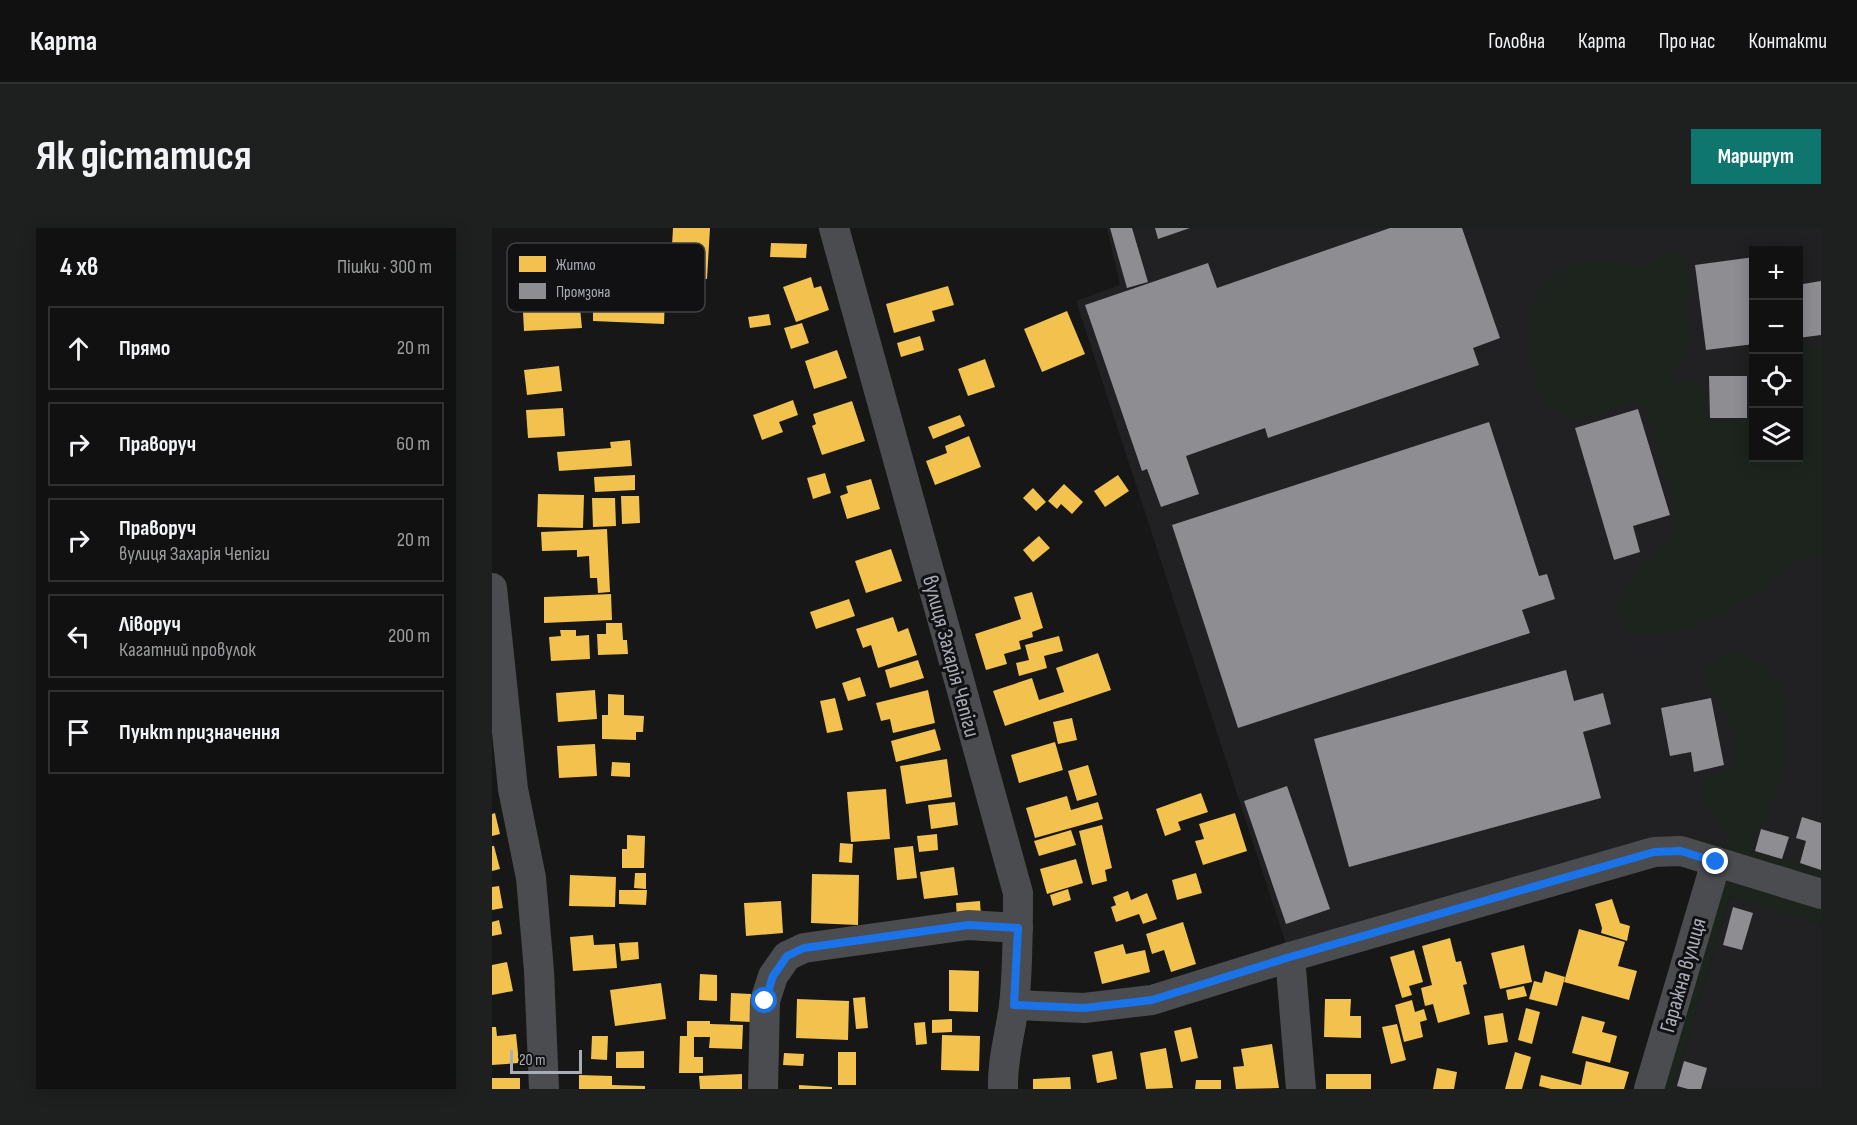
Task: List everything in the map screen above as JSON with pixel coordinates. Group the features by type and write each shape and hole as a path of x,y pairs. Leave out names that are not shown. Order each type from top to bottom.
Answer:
{"street":[{"name":"вулиця Захарія Чепіги","path":"834,228 1018,893 1014,1005 1002,1072 1003,1089"},
{"path":"492,588 503,793 531,878 539,971 544,1089"},
{"path":"1014,1005 1084,1008 1152,1000 1290,957 1654,852 1681,851 1821,894"},
{"name":"Гаражна вулиця","path":"1649,1089 1716,862"},
{"path":"763,1089 765,1001 773,976 787,956 804,948 968,925 1018,928"},
{"path":"1290,957 1301,1089"}],"shaded area":[{"path":"1107,228 1821,228 1821,870 1709,841 1677,838 1288,950 1076,301 1120,285"},
{"path":"1667,253 1678,256 1688,268 1687,311 1690,340 1677,368 1676,379 1681,384 1694,382 1705,388 1706,417 1709,420 1744,421 1749,418 1749,462 1803,462 1803,347 1821,345 1821,556 1799,560 1746,601 1714,618 1680,631 1645,636 1629,634 1619,620 1619,594 1641,567 1667,543 1676,528 1676,510 1645,407 1637,402 1581,418 1555,412 1543,402 1537,387 1531,341 1531,324 1536,296 1541,286 1552,276 1575,265 1591,261 1634,264 1644,267"},
{"path":"1728,653 1744,655 1762,662 1783,688 1787,720 1787,757 1768,820 1758,829 1752,851 1821,870 1821,885 1677,838 1731,845 1723,827 1716,817 1701,805 1698,795 1706,778 1729,770 1732,763 1734,747 1729,722 1723,707 1709,689 1708,680 1708,670 1712,662"},
{"path":"1724,877 1821,903 1821,925 1730,896 1673,1089 1654,1089"},
{"path":"1730,896 1821,925 1821,1089 1673,1089"}],"building: Житло":[{"path":"673,228 710,228 707,279 705,279 705,243 672,243"},
{"path":"771,243 807,244 806,258 770,257"},
{"path":"811,277 814,288 821,286 829,310 796,322 783,287"},
{"path":"948,286 954,305 932,311 935,321 894,333 886,304"},
{"path":"1067,311 1085,354 1042,372 1024,329"},
{"path":"523,312 580,312 582,328 524,331"},
{"path":"593,312 664,312 664,324 593,321"},
{"path":"769,314 771,325 750,328 748,317"},
{"path":"802,323 809,343 791,349 784,328"},
{"path":"920,336 924,350 901,357 897,343"},
{"path":"837,350 847,378 814,389 805,361"},
{"path":"985,359 995,387 968,396 958,369"},
{"path":"559,366 562,391 527,395 524,370"},
{"path":"793,400 798,415 779,422 783,432 762,440 753,415"},
{"path":"852,401 865,441 822,455 812,426 816,424 813,414"},
{"path":"563,408 565,436 528,438 526,410"},
{"path":"960,415 965,426 933,439 928,427"},
{"path":"969,436 981,467 935,485 926,461 947,453 945,446"},
{"path":"630,440 632,466 559,471 557,452 611,448 610,442"},
{"path":"825,473 831,493 813,499 807,478"},
{"path":"635,475 635,490 595,492 594,477"},
{"path":"1118,475 1129,491 1105,507 1094,491"},
{"path":"871,479 880,509 847,519 840,496 848,493 846,486"},
{"path":"1064,484 1083,502 1072,514 1061,504 1057,509 1048,501"},
{"path":"1033,488 1046,502 1036,511 1023,498"},
{"path":"538,494 584,495 583,528 537,527"},
{"path":"621,496 639,496 640,523 622,524"},
{"path":"592,498 615,498 616,526 593,527"},
{"path":"607,529 610,592 598,593 597,578 590,578 589,556 577,557 577,550 542,551 541,532"},
{"path":"1039,536 1050,548 1033,562 1023,550"},
{"path":"891,549 902,581 866,593 855,561"},
{"path":"1032,592 1043,628 1032,632 1033,637 1019,641 1021,649 1004,654 1007,664 986,670 975,634 1021,619 1014,597"},
{"path":"611,594 612,620 544,623 544,597"},
{"path":"849,599 855,616 816,629 810,612"},
{"path":"893,617 898,632 908,628 917,655 878,668 871,645 863,648 856,629"},
{"path":"606,623 622,623 623,640 627,640 628,654 598,655 597,634 606,634"},
{"path":"560,630 576,630 576,636 589,635 590,659 551,661 549,637 561,636"},
{"path":"1059,636 1063,651 1044,656 1047,668 1019,676 1016,663 1029,660 1025,645"},
{"path":"1098,653 1111,690 1005,726 993,691 1032,678 1039,700 1064,692 1056,668"},
{"path":"918,660 924,678 890,688 885,670"},
{"path":"860,677 866,696 848,701 842,683"},
{"path":"595,690 597,719 558,722 556,693"},
{"path":"928,690 935,723 893,733 890,719 881,721 876,703"},
{"path":"608,694 624,695 624,715 644,716 643,732 636,732 636,740 602,739 602,715 608,715"},
{"path":"835,698 843,730 827,733 820,701"},
{"path":"1072,718 1077,740 1058,744 1053,722"},
{"path":"935,729 941,750 896,762 891,741"},
{"path":"1055,742 1063,770 1019,783 1011,755"},
{"path":"595,744 597,776 559,778 557,746"},
{"path":"947,759 952,797 906,804 900,766"},
{"path":"612,762 630,763 630,777 611,776"},
{"path":"1088,765 1097,795 1077,801 1068,771"},
{"path":"886,789 890,839 851,842 847,792"},
{"path":"1201,793 1208,812 1178,822 1181,830 1165,836 1156,809"},
{"path":"1067,796 1071,810 1098,802 1103,819 1035,838 1026,808"},
{"path":"955,802 958,825 931,829 928,805"},
{"path":"495,813 500,834 492,836 492,814"},
{"path":"1235,813 1247,851 1203,865 1195,841 1204,839 1199,824"},
{"path":"1102,825 1112,868 1105,870 1107,881 1092,885 1079,831"},
{"path":"1071,830 1076,845 1039,856 1034,841"},
{"path":"937,834 938,850 919,852 917,836"},
{"path":"627,835 645,836 644,868 622,868 622,849 627,849"},
{"path":"840,843 853,844 852,863 839,862"},
{"path":"492,846 494,846 500,869 492,871"},
{"path":"913,846 917,878 897,880 894,848"},
{"path":"1076,859 1083,883 1047,894 1040,869"},
{"path":"954,867 958,895 924,899 920,872"},
{"path":"635,873 646,873 646,889 634,888"},
{"path":"1196,873 1202,893 1177,900 1172,880"},
{"path":"812,874 859,875 858,925 811,923"},
{"path":"570,875 616,877 615,907 569,906"},
{"path":"499,886 503,908 492,910 492,887"},
{"path":"1068,889 1071,900 1053,906 1050,895"},
{"path":"619,890 647,890 646,905 619,904"},
{"path":"1128,891 1131,900 1147,893 1157,919 1143,924 1139,914 1116,922 1111,907 1116,905 1113,897"},
{"path":"1612,899 1620,923 1630,926 1627,941 1601,933 1602,928 1595,904"},
{"path":"781,901 783,933 746,936 744,903"},
{"path":"980,901 981,916 957,918 956,903"},
{"path":"499,920 502,934 492,936 492,922"},
{"path":"1183,922 1196,964 1171,972 1164,950 1152,954 1146,934"},
{"path":"1579,929 1625,942 1618,966 1637,971 1629,1000 1564,982"},
{"path":"593,935 594,945 615,944 617,968 573,971 570,937"},
{"path":"1450,938 1456,962 1461,961 1467,984 1463,985 1470,1014 1438,1023 1433,1004 1425,1006 1421,988 1432,985 1422,946"},
{"path":"638,942 639,959 621,961 619,943"},
{"path":"1123,944 1126,954 1145,950 1150,972 1102,984 1094,952"},
{"path":"1524,945 1532,982 1500,989 1491,953"},
{"path":"1414,950 1423,982 1409,986 1412,995 1402,998 1390,957"},
{"path":"507,962 513,991 492,995 492,965"},
{"path":"949,970 979,971 978,1012 949,1011"},
{"path":"1545,971 1565,977 1557,1006 1529,999 1534,981 1542,983"},
{"path":"700,974 717,975 717,1001 699,1000"},
{"path":"661,983 666,1019 615,1026 610,990"},
{"path":"1524,986 1527,996 1508,1000 1506,990"},
{"path":"731,993 751,994 751,1022 730,1021"},
{"path":"865,997 868,1028 856,1029 853,998"},
{"path":"797,999 849,1001 848,1040 796,1038"},
{"path":"1325,999 1351,999 1350,1016 1361,1016 1361,1038 1324,1037"},
{"path":"1412,1000 1415,1012 1424,1009 1427,1020 1420,1022 1423,1037 1404,1042 1395,1005"},
{"path":"1526,1008 1540,1012 1532,1044 1518,1040"},
{"path":"1503,1013 1508,1042 1488,1045 1484,1016"},
{"path":"1582,1016 1605,1022 1602,1032 1617,1036 1610,1063 1572,1053"},
{"path":"952,1019 952,1032 932,1033 932,1020"},
{"path":"687,1021 743,1025 742,1049 709,1048 710,1037 694,1037 694,1057 703,1057 703,1073 679,1073 680,1036 687,1036"},
{"path":"925,1022 927,1044 916,1045 914,1023"},
{"path":"1397,1024 1406,1060 1391,1064 1382,1027"},
{"path":"492,1027 496,1027 497,1036 516,1034 519,1063 492,1065"},
{"path":"1191,1027 1198,1058 1181,1062 1174,1031"},
{"path":"942,1035 980,1036 979,1071 941,1070"},
{"path":"592,1036 608,1036 607,1060 591,1059"},
{"path":"1272,1044 1279,1088 1236,1089 1233,1067 1244,1066 1241,1049"},
{"path":"1166,1048 1173,1088 1146,1089 1140,1053"},
{"path":"644,1051 644,1068 616,1068 616,1052"},
{"path":"1112,1051 1117,1079 1097,1083 1092,1055"},
{"path":"838,1052 856,1052 856,1085 838,1085"},
{"path":"1515,1052 1531,1057 1522,1089 1505,1089"},
{"path":"784,1053 804,1054 803,1066 783,1065"},
{"path":"1586,1061 1629,1072 1624,1089 1551,1089 1539,1086 1541,1075 1581,1085"},
{"path":"1437,1068 1457,1072 1454,1089 1433,1089"},
{"path":"742,1074 742,1089 700,1089 699,1076"},
{"path":"1326,1074 1371,1074 1371,1089 1326,1089"},
{"path":"579,1075 612,1076 612,1085 645,1086 645,1089 579,1089"},
{"path":"1070,1077 1071,1089 1033,1089 1033,1079"},
{"path":"492,1078 520,1078 520,1089 492,1089"},
{"path":"1196,1080 1221,1080 1221,1089 1195,1089"},
{"path":"799,1085 832,1087 832,1089 799,1089"}],"building: Промзона":[{"path":"1110,228 1132,228 1148,282 1127,288"},
{"path":"1155,228 1190,228 1158,239"},
{"path":"1390,228 1462,228 1500,338 1473,348 1479,365 1268,438 1265,428 1186,456 1199,494 1161,507 1147,469 1142,471 1085,305 1208,263 1217,288"},
{"path":"1749,258 1749,345 1706,350 1695,265"},
{"path":"1821,281 1821,335 1803,337 1803,284"},
{"path":"1709,376 1747,376 1747,418 1710,418"},
{"path":"1638,409 1670,515 1633,526 1640,552 1614,560 1575,428"},
{"path":"1489,422 1539,576 1547,574 1555,599 1522,610 1530,633 1238,728 1172,525"},
{"path":"1566,670 1574,701 1603,693 1611,724 1583,732 1601,798 1349,867 1314,739"},
{"path":"1711,698 1724,765 1694,772 1691,752 1670,756 1661,708"},
{"path":"1287,786 1330,909 1286,924 1244,801"},
{"path":"1802,817 1821,823 1821,870 1800,863 1806,841 1796,838"},
{"path":"1761,829 1789,837 1782,859 1755,851"},
{"path":"1733,907 1753,913 1742,950 1723,945"},
{"path":"1684,1061 1707,1068 1701,1089 1677,1086"}],"route":[{"path":"765,1001 773,976 787,956 804,948 968,925 1018,928 1014,1005 1084,1008 1152,1000 1290,957 1654,852 1681,851 1716,862"}]}
